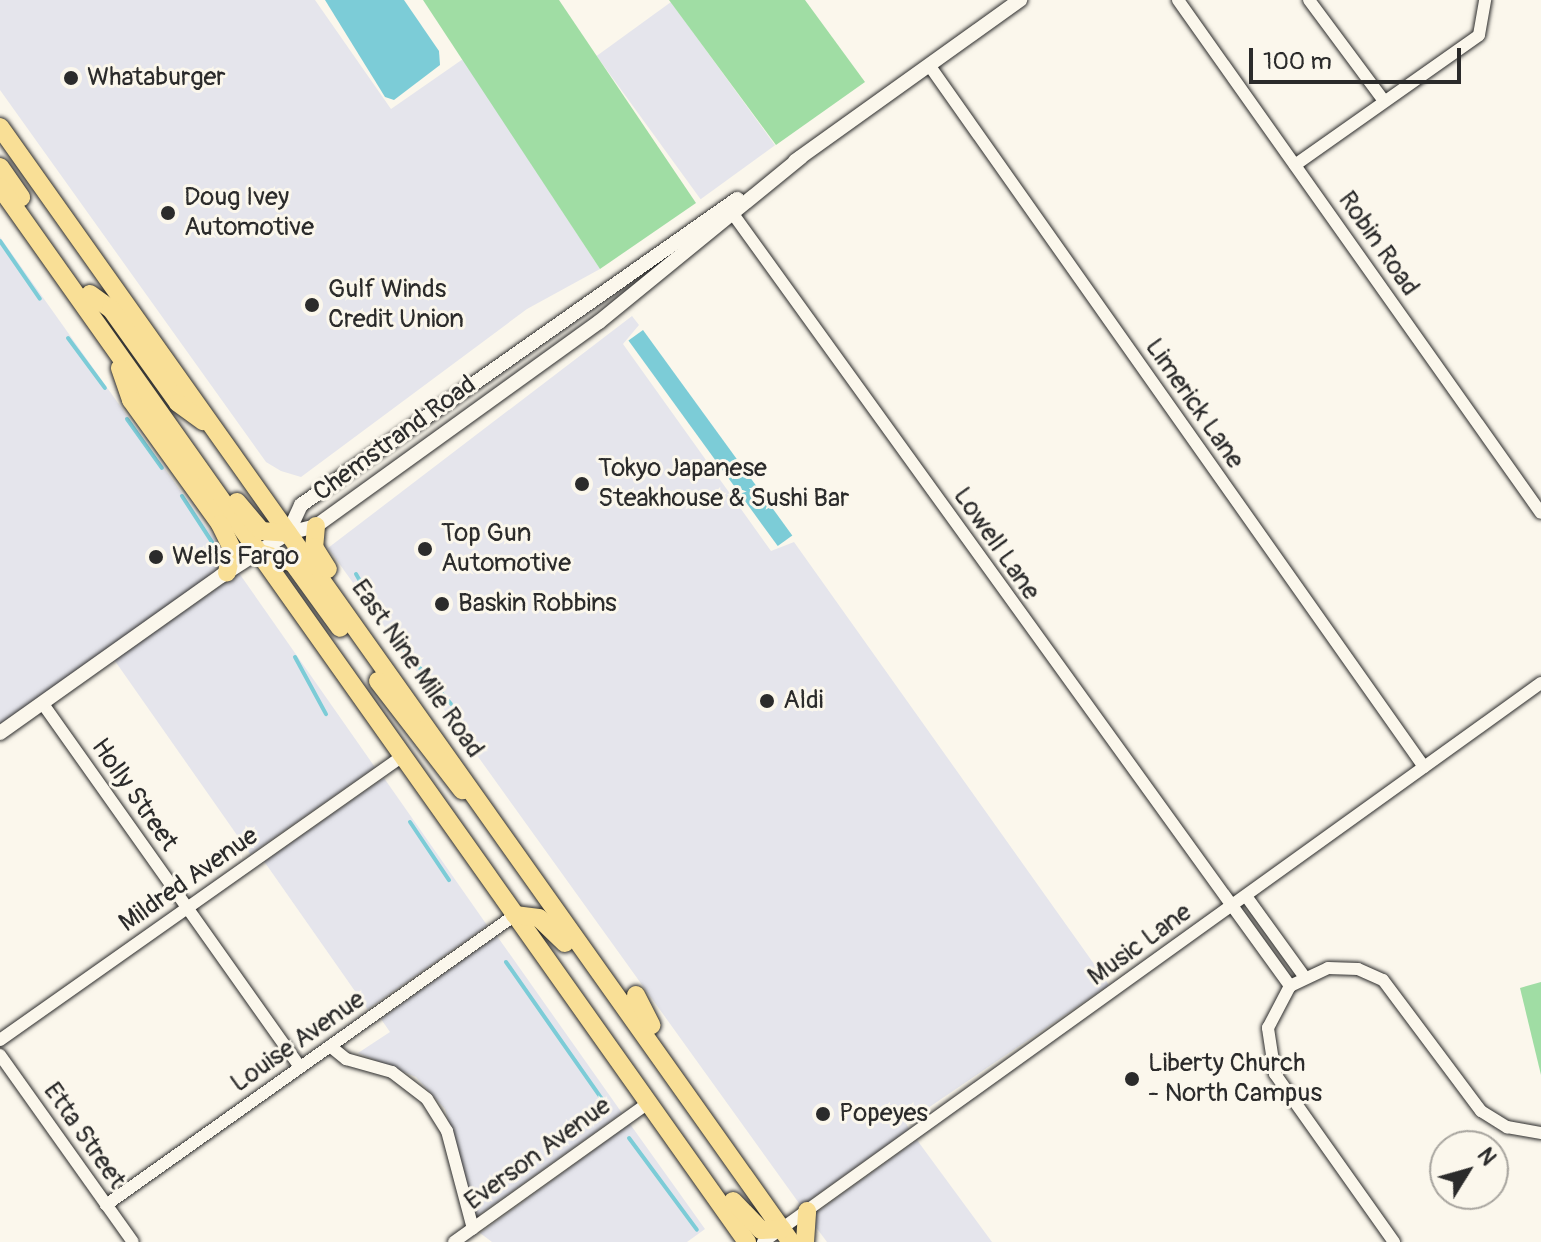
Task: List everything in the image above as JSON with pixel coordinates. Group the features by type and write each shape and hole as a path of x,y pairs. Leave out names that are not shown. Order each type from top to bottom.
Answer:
{"main road":[{"name":"East Nine Mile Road","path":"0,127 786,1236"},
{"path":"1,175 16,173 79,252 94,259"},
{"path":"1,175 246,513 261,531 288,533"},
{"path":"1,175 112,347 747,1242"},
{"path":"90,294 111,309 178,403 215,430"},
{"path":"112,347 131,400 224,531 233,561 227,572"},
{"path":"316,526 314,547 323,562 576,920 587,956"},
{"path":"259,553 278,553 303,574 443,774 483,807"},
{"path":"515,915 550,924 605,981"},
{"path":"636,995 740,1152 748,1182"},
{"path":"648,1103 670,1114 745,1219 761,1230 786,1236"},
{"path":"805,1242 807,1211"}],"street":[{"name":"Chemstrand Road","path":"288,533 301,505 730,209 1020,0"},
{"name":"Robin Road","path":"1178,0 1541,513"},
{"path":"1309,0 1384,101"},
{"path":"1295,165 1479,35 1485,0"},
{"name":"Limerick Lane","path":"929,65 1424,767"},
{"name":"Chemstrand Road","path":"0,733 227,572 288,533 316,526 599,322 730,209"},
{"name":"Lowell Lane","path":"730,209 1229,908 1290,986"},
{"name":"Music Lane","path":"763,1242 786,1236 807,1211 1541,683"},
{"name":"Holly Street","path":"43,704 300,1067"},
{"name":"Mildred Avenue","path":"0,1040 403,756"},
{"path":"1246,896 1304,976"},
{"name":"Louise Avenue","path":"106,1205 515,915"},
{"path":"1394,1242 1275,1074 1268,1028 1290,986 1304,976 1344,967 1383,980 1481,1111 1507,1127 1541,1133"},
{"path":"330,1046 346,1059 392,1072 427,1099 447,1131 473,1229"},
{"name":"Etta Street","path":"0,1055 133,1242"},
{"name":"Everson Avenue","path":"454,1242 648,1103"}],"shaded area":[{"path":"0,0 315,0 391,109 463,59 600,269 527,309 301,477 281,471 266,462 0,90"},
{"path":"671,2 775,145 701,199 597,56"},
{"path":"0,237 231,562 0,724"},
{"path":"632,316 639,325 623,344 771,551 794,542 1109,985 906,1123 909,1129 801,1206 328,548"},
{"path":"239,573 375,767 250,854 114,660"},
{"path":"384,778 487,925 368,1009 264,862"},
{"path":"497,936 622,1113 476,1217 445,1109 416,1077 358,1053 390,1032 381,1019"},
{"path":"630,1124 705,1229 687,1242 492,1242 480,1233"},
{"path":"917,1140 992,1242 827,1242 809,1218"}],"green space":[{"path":"423,0 559,0 696,203 600,269"},
{"path":"669,0 805,0 865,82 776,145"},
{"path":"1541,982 1541,1075 1520,988"}],"water":[{"path":"325,0 404,0 439,51 440,65 394,100 385,97"},
{"path":"643,330 792,535 778,546 628,341"}],"waterway":[{"path":"0,241 40,299"},
{"path":"68,338 105,388"},
{"path":"127,419 162,468"},
{"path":"182,496 212,542"},
{"path":"356,574 368,595"},
{"path":"394,638 451,704"},
{"path":"295,657 326,714"},
{"path":"410,822 449,880"},
{"path":"506,962 606,1105"},
{"path":"629,1138 697,1230"}],"place":[{"name":"Whataburger","path":"71,78"},
{"name":"Doug Ivey Automotive","path":"168,213"},
{"name":"Gulf Winds Credit Union","path":"312,305"},
{"name":"Tokyo Japanese Steakhouse & Sushi Bar","path":"582,484"},
{"name":"Top Gun Automotive","path":"425,549"},
{"name":"Wells Fargo","path":"156,557"},
{"name":"Baskin Robbins","path":"442,604"},
{"name":"Aldi","path":"767,701"},
{"name":"Liberty Church - North Campus","path":"1132,1079"},
{"name":"Popeyes","path":"823,1114"}]}
